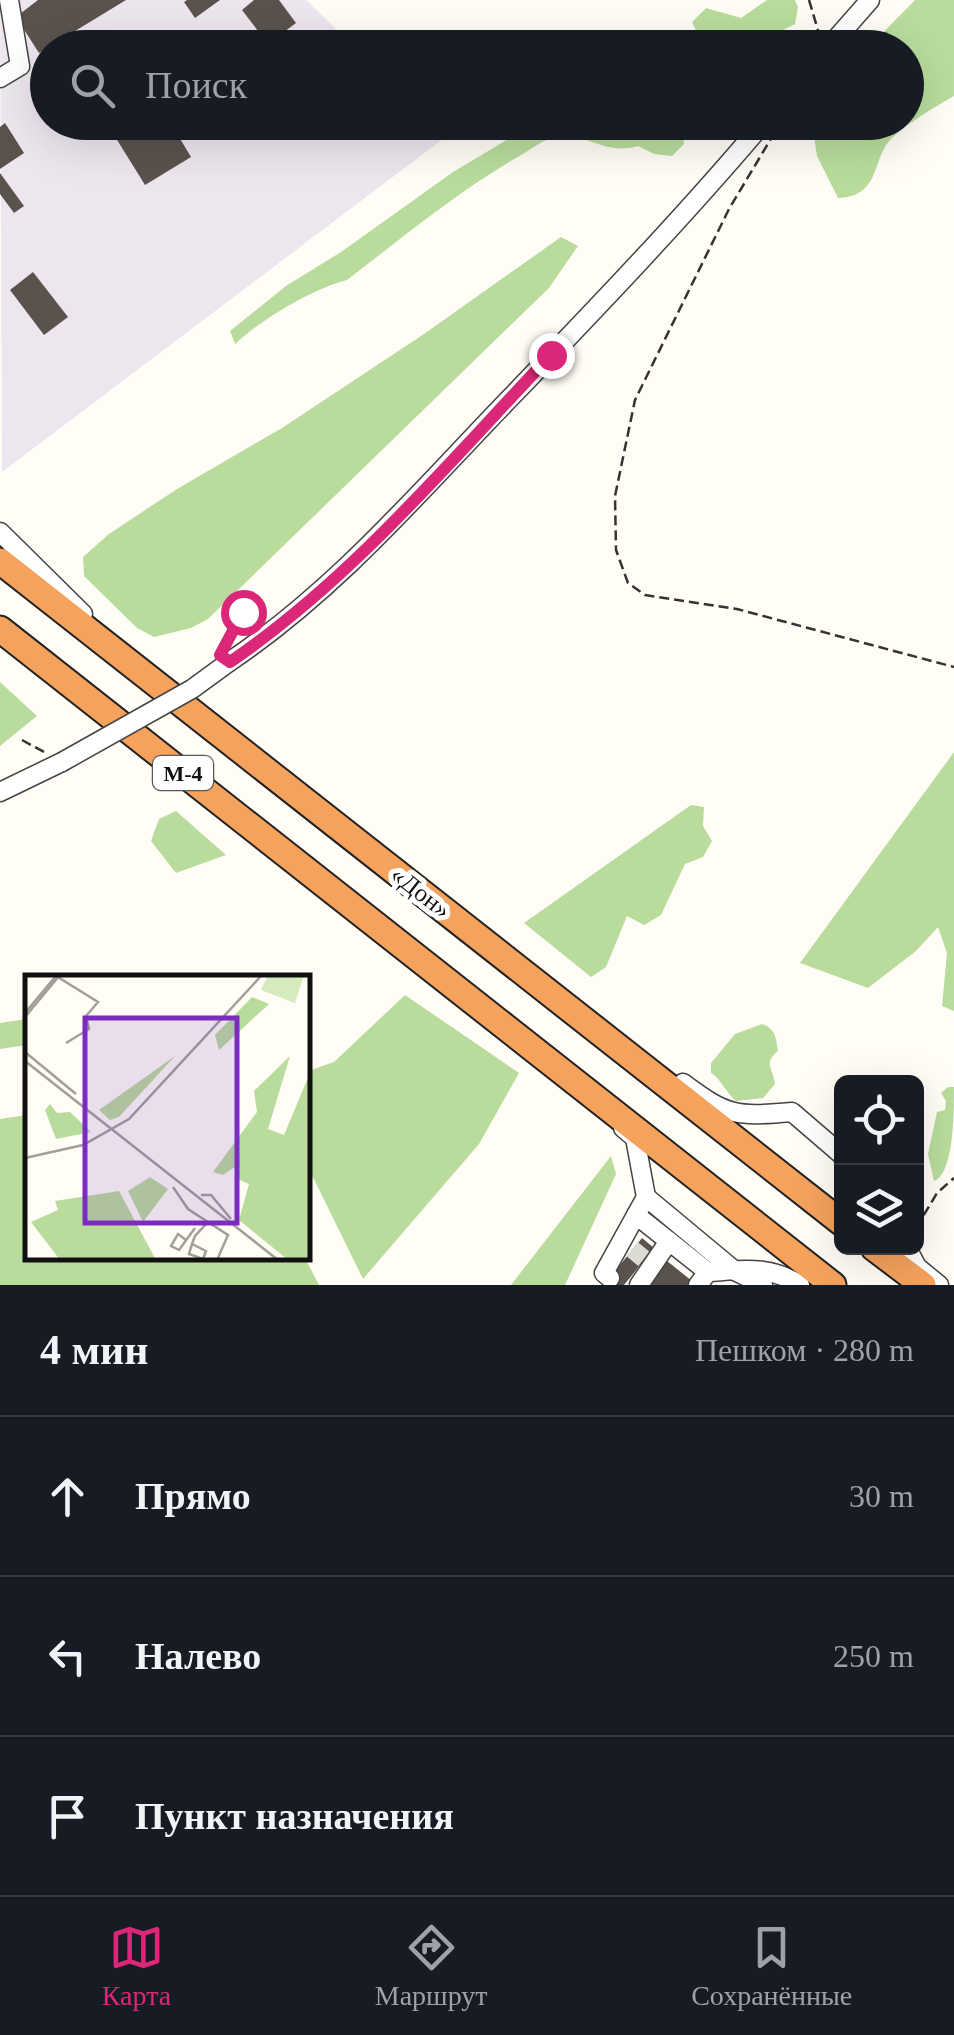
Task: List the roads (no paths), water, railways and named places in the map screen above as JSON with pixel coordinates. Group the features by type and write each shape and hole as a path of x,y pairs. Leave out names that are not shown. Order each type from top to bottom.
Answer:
{"highway":[{"name":"«Дон»","path":"0,561 834,1217"},
{"name":"М-4","path":"0,628 833,1285"},
{"path":"883,1255 924,1285"}],"street":[{"path":"0,78 20,66 9,0"},
{"path":"842,30 870,0"},
{"path":"0,792 192,689 276,630 370,547 748,140"},
{"path":"0,532 148,677"},
{"path":"550,1061 560,1078 635,1138 646,1198 717,1278"},
{"path":"637,1062 664,1068 720,1111 762,1115 792,1112 834,1148"},
{"path":"639,1285 636,1215 646,1198"},
{"path":"636,1215 717,1278 763,1285"},
{"path":"610,1278 604,1273 669,1241"},
{"path":"911,1255 917,1267 939,1285"},
{"path":"717,1278 763,1268 784,1274 800,1285"}],"tunnel":[{"path":"632,1249 644,1259"}]}
